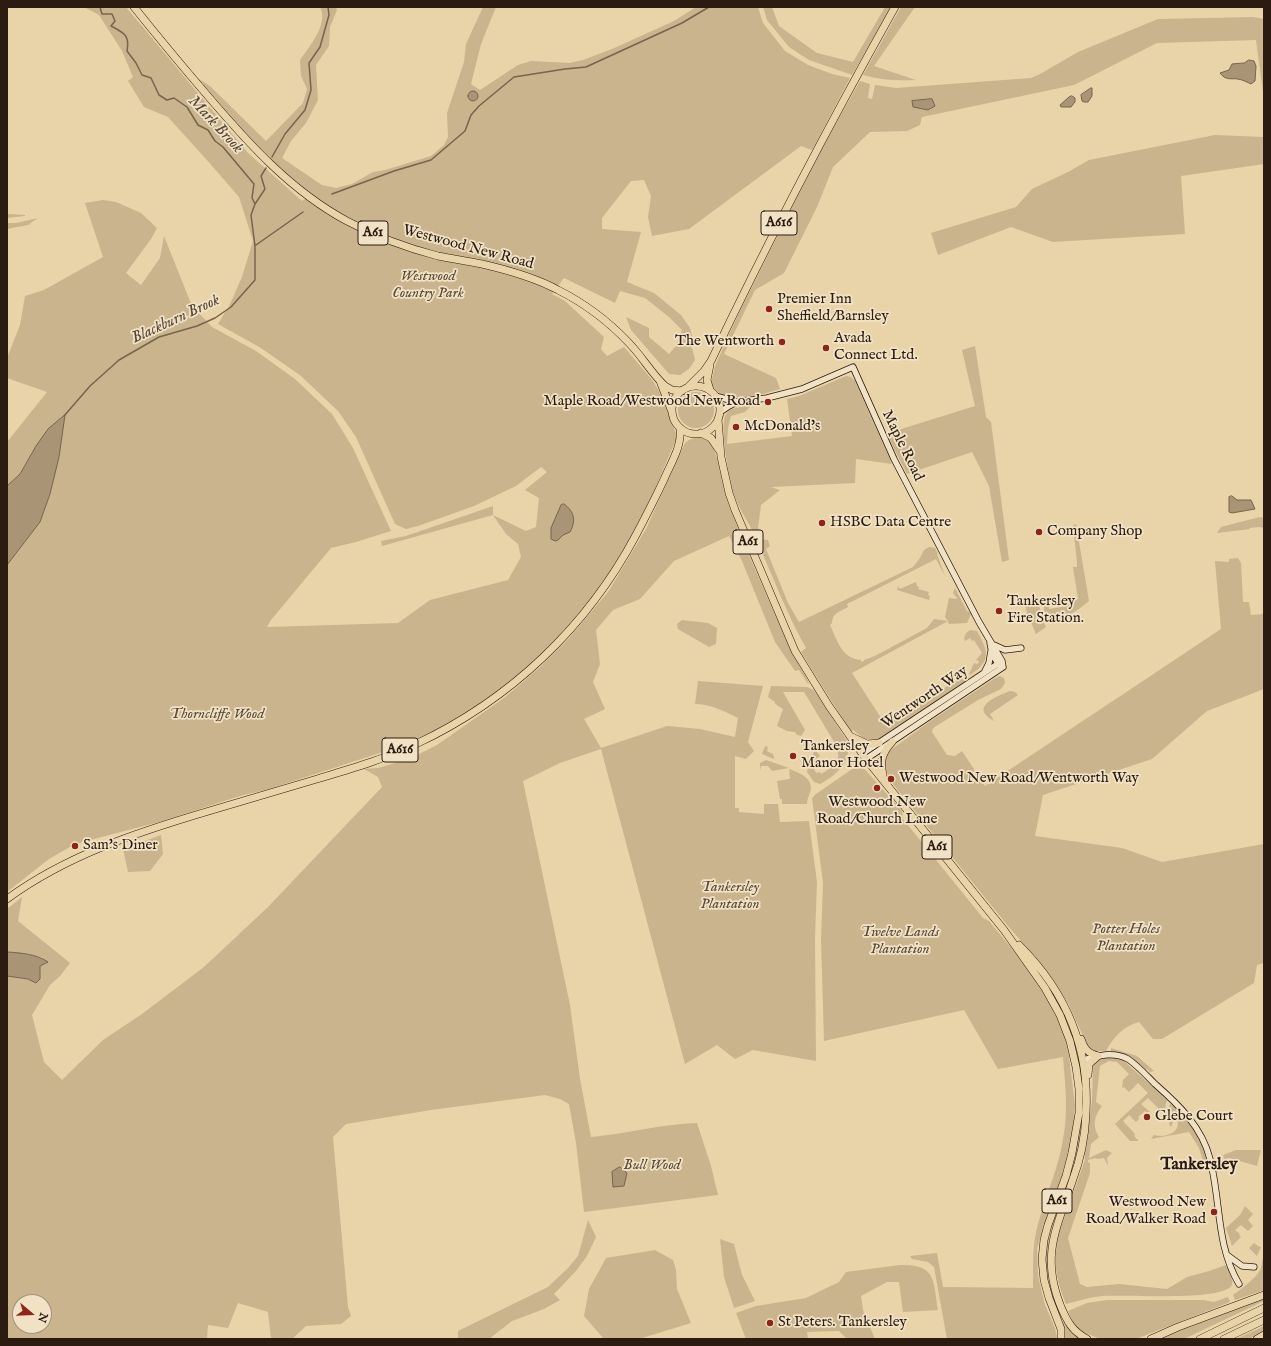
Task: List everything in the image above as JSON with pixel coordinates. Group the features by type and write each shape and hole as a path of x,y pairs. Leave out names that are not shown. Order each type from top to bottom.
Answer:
{"highway":[{"name":"Westwood New Road","path":"134,7 219,109 252,146 310,198 348,222 388,239 438,256 501,268 537,280 559,290 597,314 613,327 629,342 660,381 676,391 685,389"},
{"name":"A616","path":"685,389 704,371 795,192 895,7"},
{"name":"A616","path":"710,360 707,380 710,390"},
{"name":"Westwood New Road","path":"660,381 673,414"},
{"path":"695,386 702,387 710,390 716,396 720,406 719,416 711,428 701,433 693,434 684,431 677,424 673,414 674,401 685,389 695,386"},
{"name":"A61","path":"719,416 720,450 725,478 734,510 795,651 849,737 1004,930 1038,977 1054,1003 1065,1026 1074,1057 1078,1078 1079,1103 1072,1154 1044,1240 1043,1269 1049,1298 1061,1329 1061,1339"},
{"name":"A616","path":"678,448 680,428"},
{"path":"701,433 711,438 720,450"},
{"name":"A616","path":"7,899 72,860 115,841 158,826 367,763 414,745 480,708 518,681 544,657 570,631 602,591 625,556 647,514 678,448 693,434"},
{"path":"849,737 863,743 879,743"},
{"path":"884,782 881,766 882,756 886,748 892,742"},
{"name":"A61","path":"1004,930 1035,961 1063,1002 1083,1060 1086,1101 1084,1133 1081,1151 1073,1179 1056,1226 1052,1244 1051,1272 1056,1295 1066,1320 1075,1331 1086,1339"},
{"path":"1070,1020 1078,1029 1083,1046 1087,1052 1098,1056 1089,1064 1089,1086 1086,1101"},
{"path":"1074,1057 1083,1060 1079,1064 1082,1093 1079,1103"},
{"path":"1151,1339 1264,1295"},
{"path":"1200,1339 1264,1308"},
{"path":"1224,1339 1264,1320"},
{"path":"1256,1339 1264,1335"}],"street":[{"name":"Maple Road","path":"719,416 729,406 737,402 767,398 802,389 853,367 894,459 994,647 1001,664"},
{"name":"Maple Road","path":"716,396 737,402"},
{"name":"Maple Road","path":"990,642 991,651 1001,664"},
{"path":"990,642 1005,650 1021,648"},
{"path":"984,673 989,663 991,651"},
{"name":"Wentworth Way","path":"864,757 879,743 984,673 1001,664"},
{"name":"Wentworth Way","path":"864,757 892,742 1001,664"},
{"path":"1083,1060 1114,1054 1131,1061 1177,1104 1196,1126 1202,1137 1210,1159 1219,1219 1227,1255 1239,1284"},
{"path":"1227,1255 1242,1266 1254,1267"}],"green space":[{"path":"84,7 126,7 248,153 302,201 311,194 278,166 244,132 198,78 211,87 266,141 303,103 307,89 301,76 300,60 313,42 320,28 322,14 320,7 336,7 337,10 330,27 329,46 316,65 318,100 306,123 291,141 282,158 322,185 336,188 352,184 373,172 385,170 431,156 444,145 448,137 447,113 464,62 466,44 483,7 496,7 481,44 471,84 480,90 518,65 531,61 569,63 583,60 612,49 674,21 696,7 758,7 763,23 785,51 808,65 832,74 850,78 812,150 801,146 689,229 652,236 648,217 651,196 644,180 631,181 602,218 602,229 641,232 627,282 654,293 681,315 690,328 693,340 685,341 692,348 695,360 689,369 680,375 669,374 631,330 626,317 649,328 649,337 669,354 676,346 682,330 669,317 645,298 620,291 615,303 564,278 552,294 565,301 604,337 601,349 607,356 624,347 653,381 662,396 677,437 654,491 634,532 609,575 589,602 534,661 504,687 463,715 417,741 269,789 240,796 159,822 75,844 49,859 7,892 7,565 40,522 50,494 36,446 20,474 7,486 7,442 47,392 7,378 7,358 20,325 25,296 44,290 103,257 85,203 103,200 116,202 141,213 157,228 151,239 126,273 141,285 160,258 164,236 190,301 196,310 212,327 256,351 295,379 332,414 353,448 391,531 331,548 271,620 267,627 398,623 430,600 508,580 521,557 518,544 506,534 493,515 526,531 536,527 539,498 525,490 547,472 541,467 516,486 474,506 418,526 406,529 395,524 356,437 338,411 301,376 261,348 218,324 230,304 242,277 253,241 239,197 168,117 144,107 128,81 133,77 122,51 99,15"},
{"path":"763,7 772,7 779,26 817,53 853,62 885,7 891,7 852,75 809,60 789,47 767,20"},
{"path":"901,7 915,7 874,66 916,80 889,80 863,75"},
{"path":"1253,17 1264,19 1264,100 1256,40 1157,43 1074,85 922,117 920,125 907,131 870,132 833,167 817,207 784,273 755,290 724,354 776,378 780,389 747,398 730,398 717,391 712,385 711,383 715,366 739,313 814,162 860,81 870,84 868,98 872,99 875,85 896,88 1031,78 1078,52 1158,19"},
{"path":"1215,135 1264,137 1264,164 1181,176 1185,234 1053,242 1011,227 938,255 931,233 1016,207 1032,189 1089,160"},
{"path":"7,214 25,215 25,216 7,218"},
{"path":"38,218 28,225 7,229 7,223 16,223"},
{"path":"975,346 986,417 991,422 1009,560 1002,562 989,486 972,452 907,474 888,437 890,431 897,428 898,430 975,406 962,350"},
{"path":"846,376 851,377 855,381 892,464 856,459 855,483 771,487 780,490 761,505 758,528 762,539 768,540 770,546 766,549 788,603 799,622 913,567 924,550 929,547 935,548 945,576 936,559 847,604 848,607 835,615 830,625 841,648 849,656 854,659 861,660 861,662 927,628 934,619 948,621 852,673 883,721 968,675 969,679 890,732 879,743 875,739 864,739 853,730 851,732 801,652 806,648 798,634 753,532 733,492 725,452 724,420 726,414 730,410 734,408 751,406 745,412 731,416 728,428 727,444 792,436 787,399 799,396"},
{"path":"700,392 709,397 713,403 713,417 709,423 700,428 692,428 683,423 679,417 678,406 683,397 689,393"},
{"path":"697,437 710,443 718,460 724,488 732,514 780,627 809,683 808,684 799,670 795,671 775,642 742,561 729,536 674,561 640,599 613,610 596,630 600,664 593,682 605,709 584,719 601,748 667,726 700,729 735,737 738,718 722,710 701,704 695,704 698,681 763,686 748,742 754,751 746,759 735,756 735,808 739,808 739,812 764,814 764,804 778,804 780,822 809,821 817,882 815,938 816,1061 753,1050 735,1059 717,1045 685,1064 601,749 560,763 523,781 570,1005 580,1079 591,1137 670,1125 697,1123 711,1166 718,1195 584,1212 576,1143 569,1104 560,1099 545,1095 431,1110 346,1124 333,1137 348,1307 351,1316 341,1324 306,1326 292,1339 271,1339 268,1312 238,1303 228,1328 208,1325 207,1339 7,1339 7,976 40,979 39,965 43,958 27,954 7,952 7,909 22,897 18,921 70,963 60,976 50,985 32,1015 44,1062 62,1080 103,1040 142,1014 204,967 268,907 382,787 378,777 364,769 378,768 409,759 437,745 504,698 540,667 569,638 608,592 646,529 685,443"},
{"path":"493,506 493,515 382,546 381,541 406,536"},
{"path":"1260,517 1264,518 1264,528 1259,527 1217,533 1221,527"},
{"path":"1076,524 1089,601 1054,624 1049,623 1044,612 1044,598 1046,606 1049,606 1049,609 1067,606 1067,603 1074,602 1078,599 1073,567 1077,567 1073,525"},
{"name":"Potter Holes Plantation","path":"1238,558 1241,563 1243,602 1249,602 1251,615 1264,614 1264,689 1207,711 1152,759 1043,795 1035,836 1122,848 1162,862 1264,844 1264,963 1257,965 1254,983 1162,1039 1153,1039 1139,1022 1124,1029 1112,1041 1106,1051 1096,1051 1088,1047 1068,1003 1040,963 1008,926 892,783 885,768 885,761 888,752 929,722 1000,676 1004,678 1005,683 1001,689 978,700 933,728 932,732 947,755 955,756 962,751 985,786 1221,629 1215,561 1229,562 1229,559"},
{"path":"916,582 917,586 919,587 918,589 929,592 929,600 897,590 898,586 900,589"},
{"path":"955,588 967,611 971,614 967,623 949,624 945,617 949,598 957,598 953,593"},
{"path":"1037,599 1042,619 1046,627 1036,634 1027,613 1024,601 1027,600 1028,604 1037,602"},
{"path":"682,620 708,623 717,628 716,644 709,647 678,629 677,624"},
{"path":"970,630 977,631 984,644 986,655 982,665 970,675 969,674 974,663 978,664 979,661 976,660 982,653 974,640 972,641 970,638 965,641 965,635"},
{"path":"771,686 807,687 814,690 846,739 848,754 846,760 838,771 820,784 814,782 807,772 809,764 814,752 817,752 820,756 813,761 814,763 812,765 816,773 820,772 821,774 833,766 838,760 836,745 804,692 783,692 805,730 801,736 797,735 795,732 787,731 777,726 783,709 768,697"},
{"path":"1010,691 1015,692 1018,695 990,714 994,721 987,716 984,711 984,707 992,699"},
{"path":"765,746 768,747 767,751 773,754 774,759 762,754"},
{"path":"766,760 789,768 772,771 768,766 761,766 760,771 760,763"},
{"name":"Twelve Lands Plantation","path":"858,765 861,765 902,811 903,819 983,918 989,921 1037,979 1063,1026 1069,1056 1075,1106 1072,1141 1062,1176 1037,1248 1038,1276 1045,1305 1055,1328 1057,1339 947,1339 934,1267 928,1262 912,1259 910,1256 937,1253 943,1287 1033,1288 1033,1256 1036,1232 1059,1156 1064,1133 1066,1105 1063,1057 998,1069 964,1010 824,1041 821,939 823,883 812,798"},
{"path":"789,769 800,773 809,781 811,788 807,804 782,804 777,781 790,779"},
{"path":"161,835 163,854 150,871 128,872 123,849"},
{"path":"1111,1048 1137,1056 1154,1071 1150,1072 1147,1069 1146,1070 1130,1056 1111,1051"},
{"path":"1111,1057 1124,1061 1167,1100 1167,1114 1173,1122 1171,1127 1169,1124 1170,1120 1148,1098 1141,1104 1150,1112 1145,1111 1138,1117 1139,1119 1136,1122 1129,1115 1123,1121 1135,1134 1134,1136 1139,1141 1130,1141 1115,1124 1148,1093 1138,1083 1129,1092 1124,1087 1122,1088 1123,1080 1129,1074 1117,1062 1109,1061 1100,1066 1096,1102 1102,1106 1095,1121 1095,1129 1099,1137 1091,1144 1089,1158 1106,1150 1112,1153 1107,1158 1108,1166 1104,1158 1088,1160 1090,1163 1090,1173 1068,1238 1080,1284 1087,1287 1119,1284 1167,1289 1187,1277 1226,1265 1232,1278 1232,1285 1225,1290 1211,1294 1172,1296 1102,1296 1066,1304 1057,1277 1057,1242 1059,1232 1085,1160 1084,1153 1092,1101 1093,1063 1103,1058"},
{"path":"1170,1104 1173,1105 1195,1133 1203,1148 1209,1166 1207,1167 1206,1164 1204,1164 1199,1148 1189,1132 1151,1139 1154,1135 1162,1136 1170,1134 1176,1130 1178,1122 1169,1107"},
{"path":"1080,1124 1083,1124 1076,1158 1069,1184 1054,1222 1050,1238 1048,1264 1052,1297 1047,1279 1047,1246 1050,1230 1072,1166"},
{"path":"1236,1150 1261,1150 1257,1166 1229,1158 1224,1159 1223,1155"},
{"path":"1245,1206 1253,1214 1248,1220 1253,1226 1248,1231 1241,1225 1235,1230 1241,1237 1232,1246 1226,1228 1240,1215"},
{"path":"588,1220 596,1237 587,1256 576,1271 554,1294 560,1300 544,1309 512,1321 489,1339 458,1339 458,1331 548,1287 578,1256"},
{"path":"720,1239 734,1244 742,1275 755,1301 734,1308 724,1277"},
{"path":"1254,1243 1261,1247 1257,1256 1249,1248"},
{"path":"655,1250 673,1260 676,1270 677,1289 691,1323 639,1339 604,1339 584,1316 589,1289 606,1258"},
{"path":"1264,1255 1264,1290 1235,1300 1233,1295 1259,1272"},
{"path":"900,1265 912,1265 927,1271 934,1283 938,1310 903,1312 899,1282 887,1282 861,1296 863,1310 875,1339 847,1339 839,1331 807,1332 808,1339 746,1339 736,1313 756,1306 806,1298 839,1282 846,1272"},
{"path":"1228,1297 1230,1302 1136,1339 1101,1339 1082,1332 1073,1322 1068,1311 1087,1303 1107,1300 1203,1300 1214,1302"},
{"path":"1264,1298 1264,1301 1184,1339 1157,1339"},
{"path":"1062,1322 1079,1338 1064,1339 1064,1327"},
{"path":"1264,1326 1264,1331 1249,1339 1236,1339"}],"shaded area":[{"path":"1249,60 1254,61 1256,66 1255,81 1251,84 1240,79 1226,78 1220,73 1229,70 1232,64 1244,63"},
{"path":"1091,88 1092,96 1088,102 1082,101 1081,95"},
{"path":"471,91 475,91 478,96 475,101 471,101 468,98 468,94"},
{"path":"1072,96 1075,98 1075,102 1071,107 1061,107 1060,105"},
{"path":"932,99 935,106 928,110 913,107 912,101"},
{"path":"65,415 59,457 50,494 40,522 7,565 7,486 20,474 36,446 48,429"},
{"path":"1232,496 1237,500 1251,500 1255,509 1232,513 1229,512 1229,497"},
{"path":"564,504 572,513 574,520 570,532 555,541 551,539 551,528 561,505"},
{"path":"7,952 23,953 48,962 40,966 40,979 36,983 28,979 7,976"},
{"path":"620,1167 627,1173 624,1186 613,1187 612,1172"}],"waterway":[{"name":"Mark Brook","path":"100,7 102,14 112,14 115,21 111,26 125,35 128,41 127,51 136,63 142,75 151,78 159,95 167,100 174,98 187,107 198,125 208,130 215,141 223,147 254,184 252,198 255,204"},
{"path":"272,157 285,134 305,110 311,90 309,63 320,47 329,15 328,7"},
{"path":"332,194 394,171 431,160 465,131 471,115 479,106 514,77 586,67 682,23 709,7"},
{"name":"Blackburn Brook","path":"64,416 90,386 119,360 159,337 197,326 215,318 231,307 255,280 255,246 251,215 255,204 265,189 261,176 266,168"},
{"path":"256,245 303,212"}],"place":[{"name":"Premier Inn Sheffield/Barnsley","path":"769,309"},
{"name":"The Wentworth","path":"782,342"},
{"name":"Avada Connect Ltd.","path":"826,348"},
{"name":"Maple Road/Westwood New Road","path":"768,402"},
{"name":"McDonald's","path":"736,427"},
{"name":"HSBC Data Centre","path":"822,523"},
{"name":"Company Shop","path":"1039,532"},
{"name":"Tankersley Fire Station.","path":"999,611"},
{"name":"Tankersley Manor Hotel","path":"793,756"},
{"name":"Westwood New Road/Wentworth Way","path":"891,779"},
{"name":"Westwood New Road/Church Lane","path":"877,788"},
{"name":"Sam's Diner","path":"75,846"},
{"name":"Glebe Court","path":"1147,1117"},
{"name":"Westwood New Road/Walker Road","path":"1214,1212"},
{"name":"St Peters. Tankersley","path":"770,1323"}],"district":[{"name":"Tankersley","path":"1199,1166"}],"park label":[{"name":"Westwood Country Park","path":"428,286"},
{"name":"Thorncliffe Wood","path":"217,715"},
{"name":"Tankersley Plantation","path":"730,896"},
{"name":"Bull Wood","path":"652,1166"}]}
